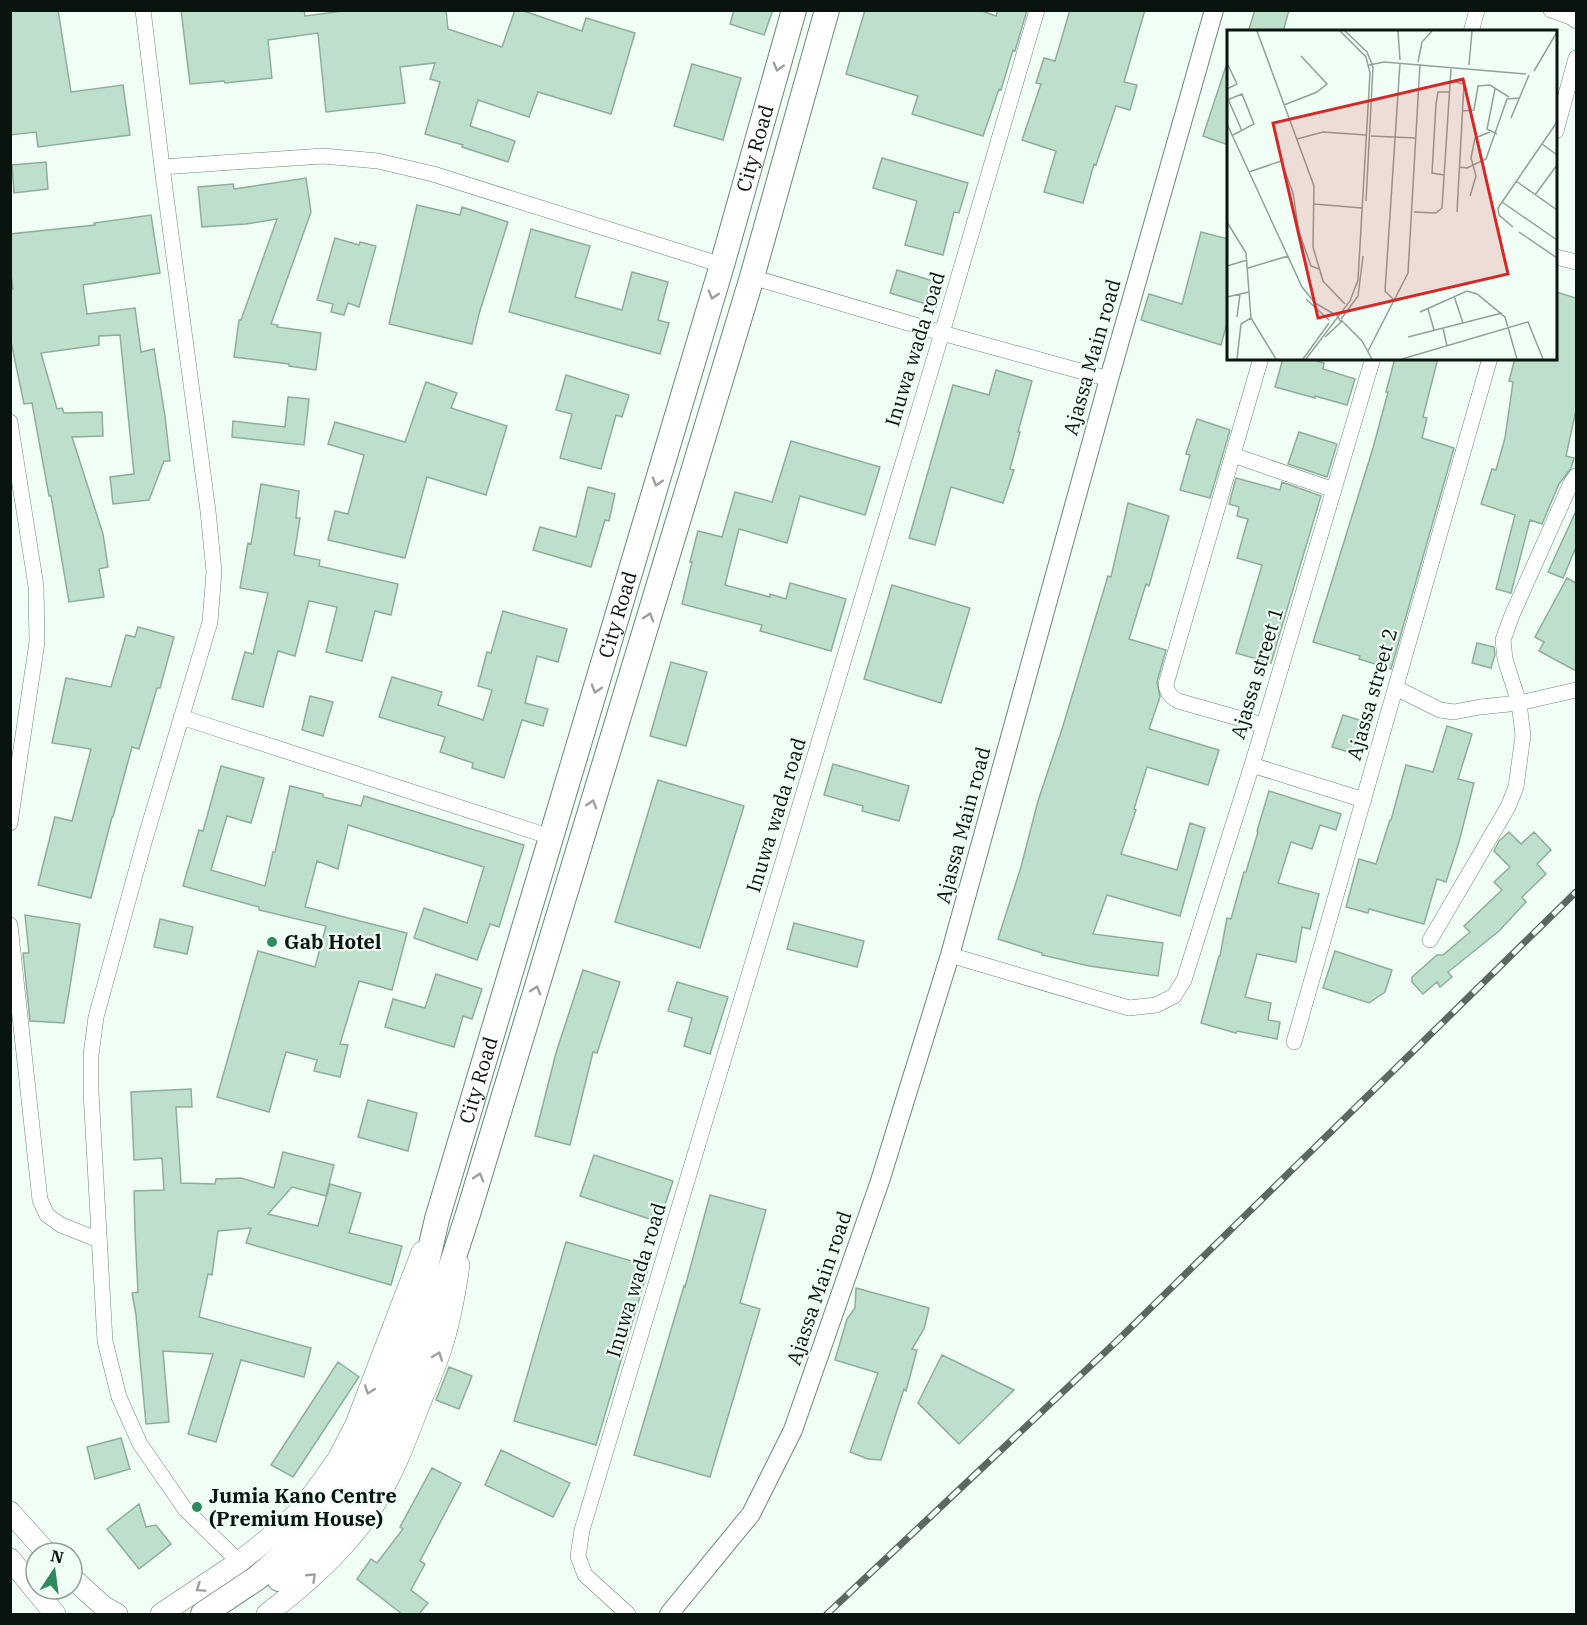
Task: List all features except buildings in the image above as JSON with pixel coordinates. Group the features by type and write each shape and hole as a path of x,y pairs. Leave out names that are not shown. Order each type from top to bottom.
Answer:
{"highway":[{"name":"City Road","path":"432,1288 437,1219 722,266 794,10"},
{"name":"City Road","path":"432,1288 468,1214 752,277 827,10"},
{"path":"203,1614 257,1578 287,1552 390,1440 408,1397 432,1288"},
{"path":"230,1614 310,1553 341,1518 360,1475"}],"main road":[{"name":"City Road","path":"267,1614 301,1588 342,1547 363,1522 388,1480 441,1349 452,1307 468,1214"},
{"name":"City Road","path":"161,1614 267,1540 300,1511 338,1459 356,1424 415,1269 437,1219"},
{"path":"10,1512 36,1541"},
{"path":"10,1559 55,1614"},
{"path":"84,1589 103,1606 117,1614"}],"street":[{"path":"143,10 214,572 210,622 145,839 96,1017 90,1055 105,1341 119,1397 140,1444 185,1509 238,1562"},
{"name":"Inuwa wada road","path":"628,1614 585,1575 578,1556 582,1530 1037,10"},
{"name":"Ajassa Main road","path":"669,1614 751,1514 793,1430 880,1181 950,955 1214,10"},
{"path":"1472,30 1477,10"},
{"path":"1551,10 1576,21"},
{"path":"1557,127 1576,58"},
{"path":"162,167 322,156 378,161 433,174 722,266"},
{"path":"1557,257 1568,262 1576,262"},
{"path":"752,277 1109,380"},
{"path":"1260,360 1166,690 1178,701 1263,726"},
{"name":"Ajassa street 1","path":"950,955 1129,1008 1156,1005 1174,996 1184,980 1372,360"},
{"name":"Ajassa street 2","path":"1294,1042 1489,360"},
{"path":"10,422 36,586 37,642 10,823"},
{"path":"1233,455 1334,490"},
{"path":"1430,940 1508,807 1516,787 1523,735 1519,703 1505,659 1503,640 1516,604 1576,476"},
{"path":"1396,688 1440,710 1454,712 1519,703 1576,690"},
{"path":"182,717 551,837"},
{"path":"1251,765 1364,800"},
{"path":"10,925 40,1200 46,1215 62,1225 99,1240"}],"railway":[{"path":"827,1614 1118,1340 1576,892"}],"place":[{"name":"Gab Hotel","path":"272,942"},
{"name":"Jumia Kano Centre (Premium House)","path":"197,1507"}]}
